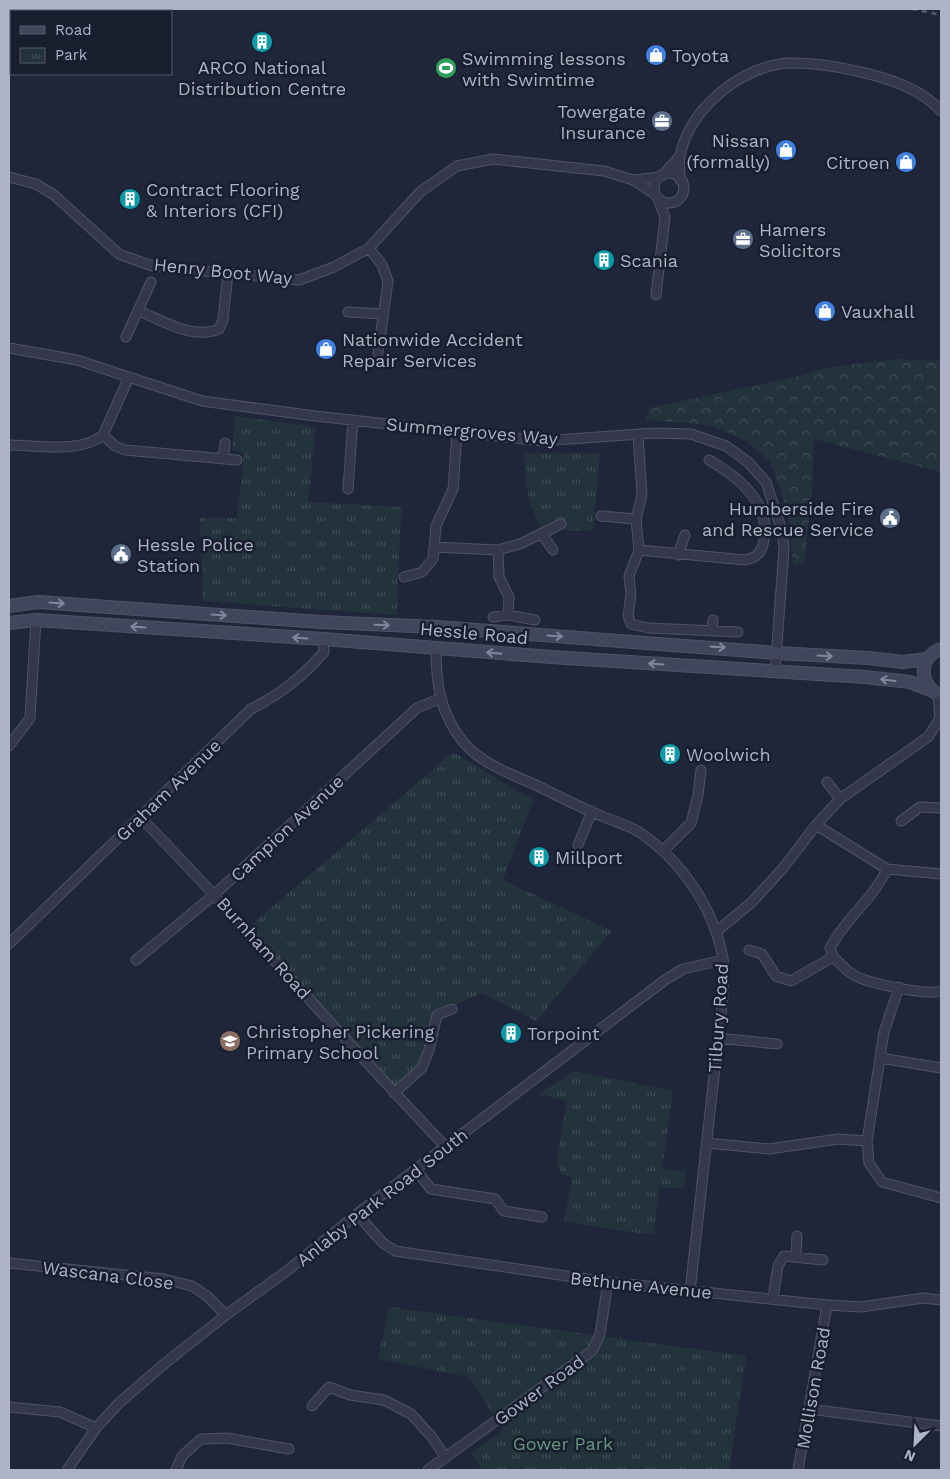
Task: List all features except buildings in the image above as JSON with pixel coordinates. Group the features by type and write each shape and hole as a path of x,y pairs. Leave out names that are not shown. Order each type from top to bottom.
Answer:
{"street":[{"path":"665,217 654,186 680,156 695,120 733,82 754,71 790,63 833,66 875,75 908,88 941,111"},
{"path":"656,295 665,217 682,194 680,156"},
{"name":"Henry Boot Way","path":"9,177 36,184 54,195 119,254 152,266 299,280 334,267 369,248 420,192 457,166 493,159 532,162 604,170 633,180"},
{"path":"633,180 672,174 680,180"},
{"path":"633,180 667,203 676,201"},
{"path":"369,248 382,265 388,280 378,353"},
{"path":"139,311 186,330 210,333 219,330 223,320 228,273"},
{"path":"126,337 152,282"},
{"path":"348,312 382,314"},
{"name":"Summergroves Way","path":"9,348 77,360 202,401 457,433 542,441 691,434 726,446 748,462 766,482 782,532 784,548 775,672"},
{"path":"9,445 78,446 96,440 103,435 129,377"},
{"path":"348,490 353,420"},
{"path":"404,577 422,572 433,559 436,526 453,489 457,433"},
{"path":"103,435 115,446 124,450 237,460"},
{"path":"638,435 642,495 636,519 639,550 629,576 631,594 628,616 631,624 648,628 738,632"},
{"path":"223,459 224,443"},
{"path":"639,550 745,560 754,558 762,550 765,537 759,503 746,486 724,474 709,460"},
{"path":"601,516 636,519"},
{"path":"434,547 498,550 520,544 561,524"},
{"path":"542,534 553,550"},
{"path":"678,555 684,535"},
{"path":"498,550 500,577 509,597 508,615"},
{"name":"Hessle Road","path":"9,606 38,602 321,622 437,627 903,662 934,654"},
{"path":"493,617 508,615 535,620"},
{"path":"9,746 30,718 36,620"},
{"name":"Hessle Road","path":"9,623 36,620 865,677 910,682 938,694"},
{"path":"712,630 713,620"},
{"name":"Graham Avenue","path":"9,944 251,709 277,696 309,670 324,652 322,639"},
{"path":"716,932 784,867 816,825 840,799 928,736 941,718 938,694 925,681 924,666 934,654 941,640"},
{"name":"Tilbury Road","path":"436,648 436,676 439,698 448,719 464,743 476,754 520,778 638,832 663,850 695,888 712,918 723,960 723,996 690,1291"},
{"name":"Campion Avenue","path":"136,960 215,894 417,708 439,698"},
{"path":"663,850 690,823 698,795 700,770"},
{"path":"827,782 840,799"},
{"path":"901,821 920,807 941,808"},
{"path":"578,845 592,811"},
{"name":"Burnham Road","path":"140,817 215,894 394,1093 446,1147"},
{"path":"816,825 887,869 941,874"},
{"path":"887,869 881,882 866,902 835,938 830,948 833,958 855,976 927,993 941,990"},
{"path":"749,950 762,954 776,976 790,981 833,958"},
{"name":"Anlaby Park Road South","path":"67,1470 96,1428 118,1404 226,1315 288,1270 357,1214 665,980 683,970 723,960"},
{"path":"899,987 884,1032 866,1141 869,1163 882,1182 941,1198"},
{"path":"394,1093 422,1068 429,1050 437,1015 452,1009"},
{"path":"718,1038 778,1044"},
{"path":"880,1058 941,1068"},
{"path":"707,1143 769,1149 838,1139 866,1141"},
{"path":"416,1170 431,1189 495,1199 504,1211 542,1217"},
{"name":"Bethune Avenue","path":"357,1214 383,1243 395,1251 608,1282 827,1305 861,1307 923,1298 941,1300"},
{"path":"796,1256 798,1236"},
{"path":"773,1298 778,1266 784,1256 824,1260"},
{"name":"Wascana Close","path":"9,1263 164,1279 192,1286 226,1315"},
{"name":"Gower Road","path":"428,1470 592,1351 600,1334 608,1282"},
{"name":"Mollison Road","path":"798,1470 827,1305"},
{"path":"312,1406 329,1387 350,1395 384,1400 411,1414 432,1437 445,1457"},
{"path":"9,1407 60,1412 96,1428"},
{"path":"809,1409 941,1426"},
{"path":"176,1470 182,1456 200,1438 227,1438 289,1449"}],"green space":[{"path":"898,359 941,361 941,472 814,439 812,494 804,562 793,566 788,512 770,461 743,439 710,425 646,420 649,408 800,376 825,368"},
{"path":"235,416 316,427 308,502 402,507 397,615 203,601 200,518 237,518 244,453 232,450"},
{"path":"524,453 600,453 593,530 565,531 561,518 541,528 528,492"},
{"path":"453,752 533,800 503,880 612,931 536,1021 482,993 433,1014 424,1049 416,1067 388,1092 243,932"},
{"path":"574,1071 673,1091 662,1169 686,1172 684,1189 659,1187 654,1235 564,1222 572,1177 562,1174 556,1163 567,1101 539,1094"},
{"name":"Gower Park","path":"389,1307 746,1356 729,1470 483,1470 471,1454 503,1430 468,1377 378,1359"}],"railway":[{"path":"912,9 941,15"}],"place":[{"name":"ARCO National Distribution Centre","path":"262,42"},
{"name":"Toyota","path":"656,55"},
{"name":"Swimming lessons with Swimtime","path":"446,68"},
{"name":"Towergate Insurance","path":"662,121"},
{"name":"Nissan (formally)","path":"786,150"},
{"name":"Citroen","path":"906,162"},
{"name":"Contract Flooring & Interiors (CFI)","path":"130,199"},
{"name":"Hamers Solicitors","path":"743,239"},
{"name":"Scania","path":"604,260"},
{"name":"Vauxhall","path":"825,311"},
{"name":"Nationwide Accident Repair Services","path":"326,349"},
{"name":"Humberside Fire and Rescue Service","path":"890,518"},
{"name":"Hessle Police Station","path":"121,554"},
{"name":"Woolwich","path":"670,754"},
{"name":"Millport","path":"539,857"},
{"name":"Torpoint","path":"511,1033"},
{"name":"Christopher Pickering Primary School","path":"230,1041"}]}
